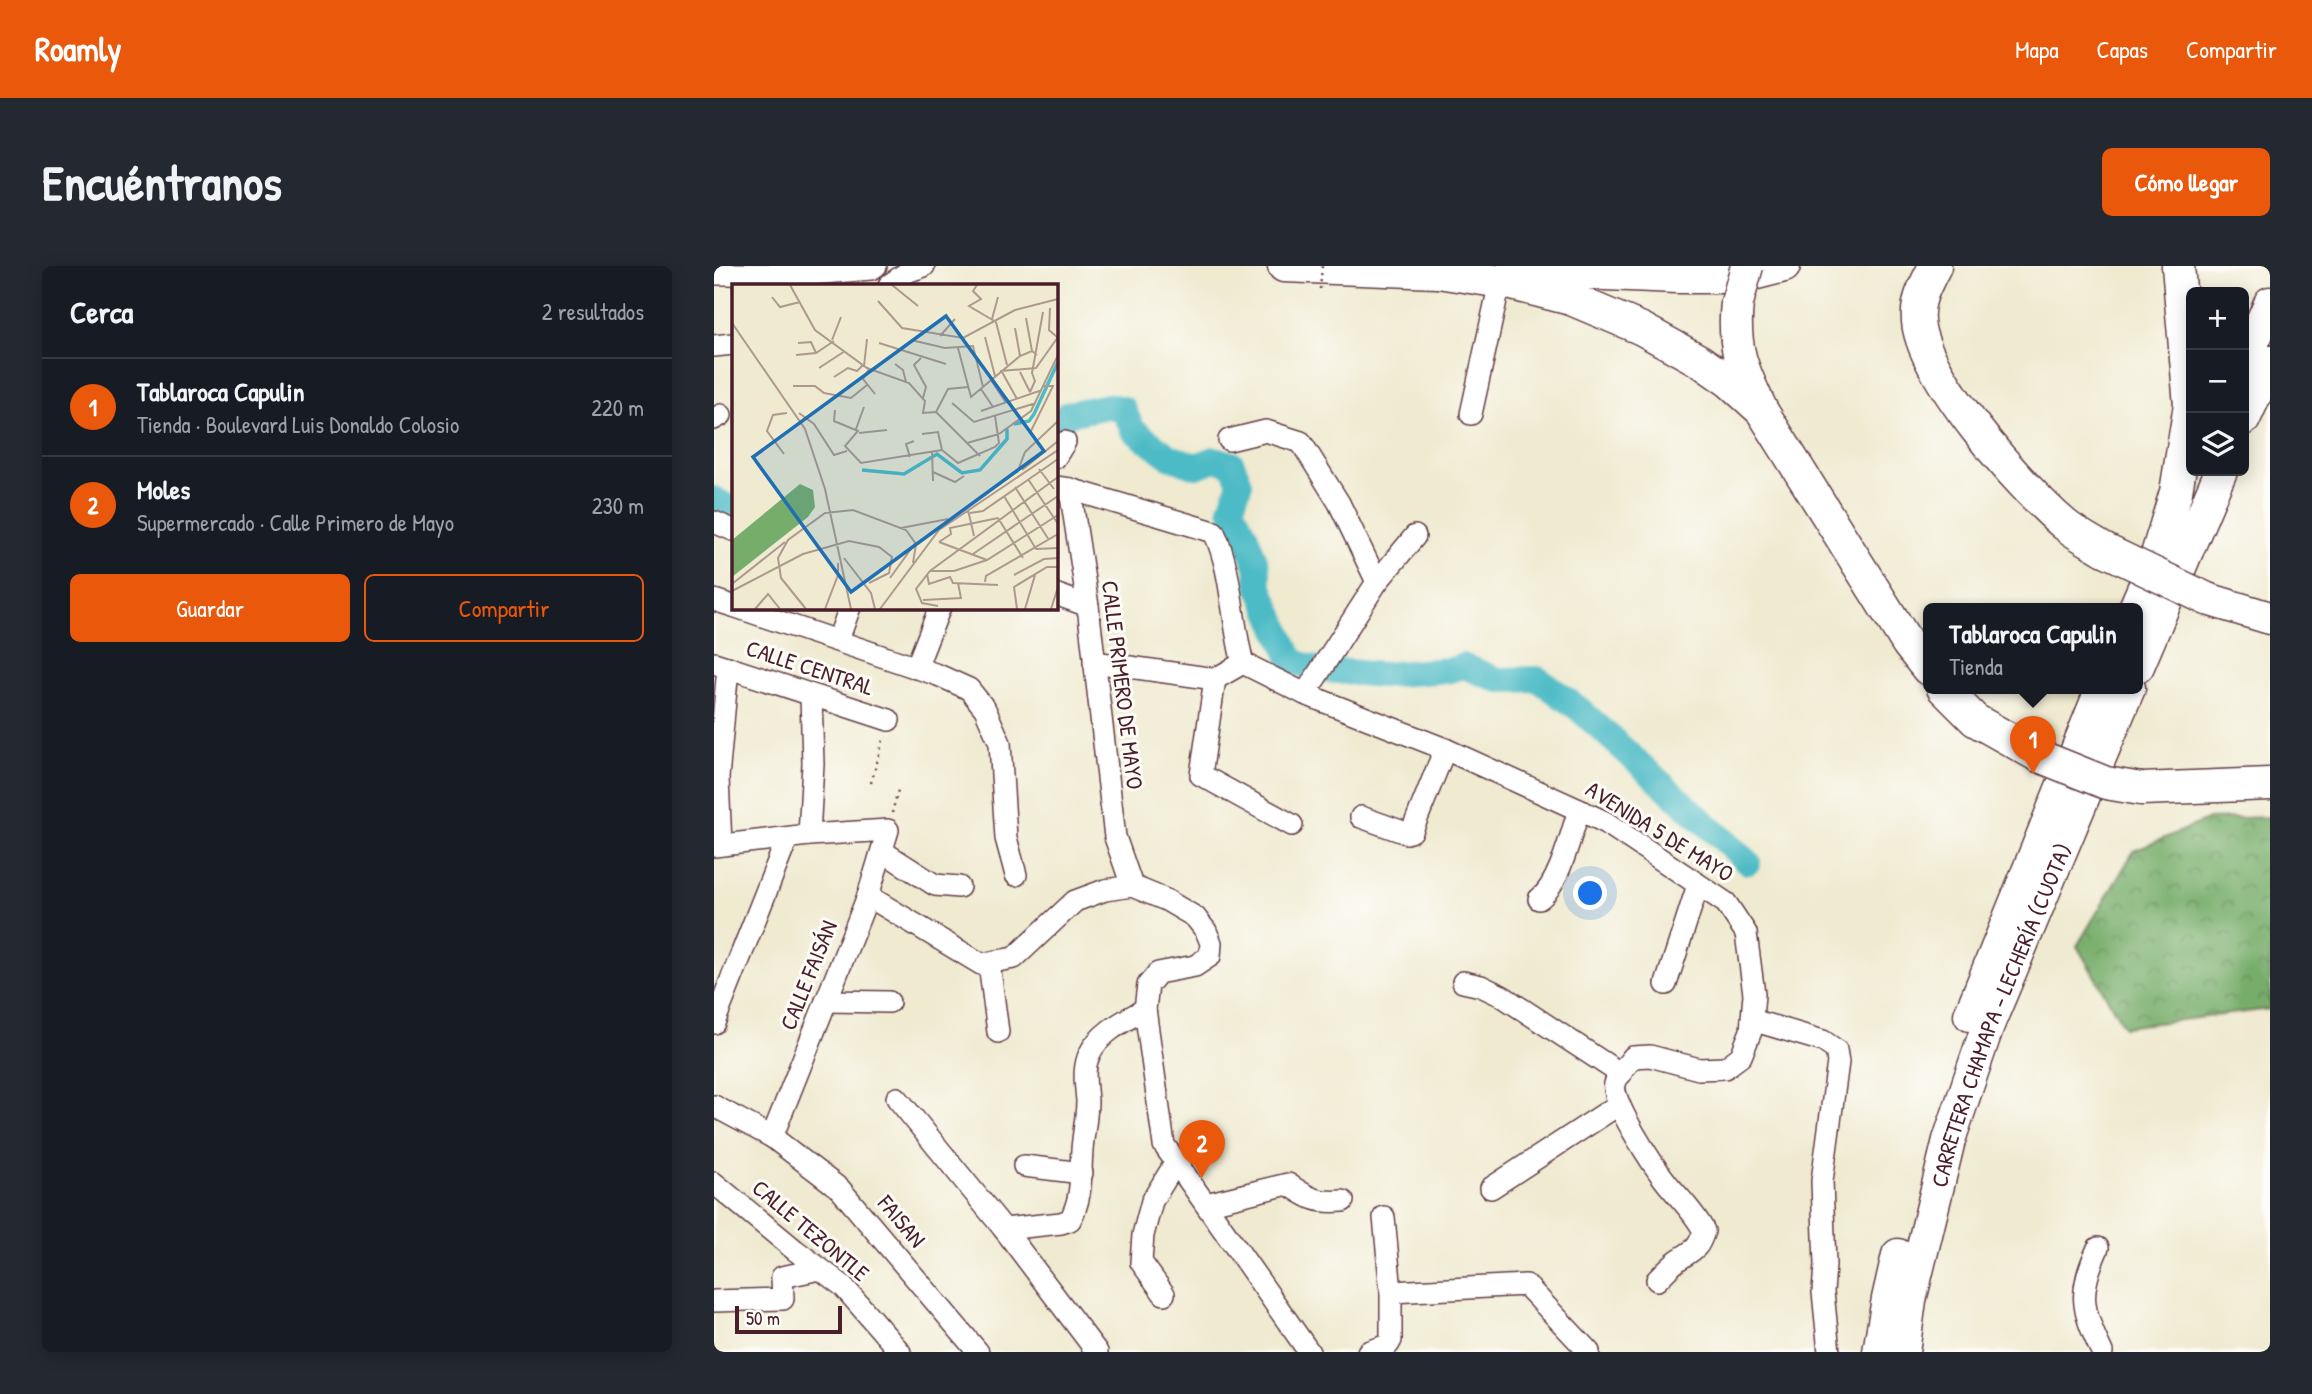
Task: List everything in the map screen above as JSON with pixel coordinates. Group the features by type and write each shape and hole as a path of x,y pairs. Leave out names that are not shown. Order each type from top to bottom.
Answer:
{"highway":[{"path":"1284,266 1438,272 1507,270 1677,277 1741,277 1784,266"},
{"path":"1747,266 1734,327 1737,349 1746,377 1762,411 1908,644 1923,663"},
{"path":"1936,266 1921,294 1918,322 1928,355 1973,423 2012,471 2066,526 2105,550 2207,600 2270,618"},
{"path":"2156,558 2176,492 2190,405 2178,280 2162,266"},
{"path":"1438,272 1500,282 1571,299 1642,329 1700,361 1730,382 1762,411"},
{"path":"2249,351 2270,303"},
{"path":"2247,413 2270,362"},
{"path":"2249,436 2270,404"},
{"path":"2137,603 2195,476"},
{"path":"2143,654 2219,476"},
{"path":"2186,551 2226,476"},
{"path":"1949,694 1975,720 2039,756 2106,783 2140,789 2270,785"},
{"name":"CARRETERA CHAMAPA - LECHERÍA (CUOTA)","path":"1879,1352 1888,1299 1927,1136 1968,1021 2100,694"},
{"name":"CARRETERA CHAMAPA - LECHERÍA (CUOTA)","path":"1903,1352 1910,1300 1949,1140 1988,1025 2126,694"}],"street":[{"path":"714,274 811,274 871,269 876,266"},
{"path":"890,284 909,271 924,266"},
{"path":"1471,414 1500,282"},
{"path":"714,346 732,344"},
{"path":"1229,440 1266,431 1301,442 1339,503 1377,582"},
{"path":"1063,488 1214,532 1223,552 1243,663 1215,679 1094,662"},
{"name":"CALLE PRIMERO DE MAYO","path":"1063,488 1088,606 1115,837 1132,886"},
{"path":"714,522 732,530"},
{"path":"1305,693 1377,582 1415,536"},
{"path":"1057,595 1088,606"},
{"path":"714,600 732,606"},
{"path":"741,609 938,674 969,689 985,709 1000,743 1006,838 1016,875"},
{"path":"838,640 849,609"},
{"path":"916,668 939,609"},
{"name":"AVENIDA 5 DE MAYO","path":"1243,663 1305,693 1445,749 1605,822 1726,903 1746,933 1754,994 1751,1031 1741,1056 1725,1068 1699,1069 1650,1056 1633,1057 1620,1074"},
{"path":"721,665 717,845 888,830"},
{"name":"CALLE CENTRAL","path":"721,665 889,720"},
{"path":"1215,679 1201,775 1292,825"},
{"path":"809,835 813,765 811,695"},
{"path":"1361,817 1406,834 1412,831 1445,749"},
{"path":"1539,899 1547,894 1563,858 1579,810"},
{"name":"CALLE FAISÁN","path":"772,1137 868,896 888,830"},
{"path":"714,1023 786,839"},
{"path":"882,851 934,885 959,887"},
{"path":"1666,984 1698,885"},
{"path":"868,896 981,964 1014,958 1075,901 1105,890 1132,886 1166,900 1195,917 1211,943 1210,956 1195,965 1158,973 1148,985 1145,1009 1164,1145 1309,1352"},
{"path":"989,963 998,1032"},
{"path":"1462,982 1481,986 1502,996 1620,1074 1615,1083 1614,1094 1618,1105 1665,1181 1699,1221 1704,1231 1700,1244 1692,1253 1678,1260 1657,1280"},
{"path":"826,1001 889,1002"},
{"path":"1004,1229 1070,1220 1075,1210 1082,1173 1087,1102 1084,1078 1090,1053 1112,1028 1145,1009"},
{"path":"1752,1020 1823,1041 1836,1049 1838,1062 1822,1181 1825,1265 1823,1292 1829,1352"},
{"path":"897,1098 1004,1229 1097,1352"},
{"path":"1491,1188 1618,1105"},
{"name":"FAISAN","path":"714,1106 772,1137 840,1189 978,1352"},
{"path":"1164,1294 1141,1262 1143,1235 1152,1200 1176,1162"},
{"path":"1024,1166 1082,1173"},
{"name":"CALLE TEZONTLE","path":"714,1183 843,1286 900,1352"},
{"path":"1206,1205 1288,1184 1303,1195 1320,1202 1343,1201"},
{"path":"1368,1352 1388,1345 1391,1340 1391,1292 1384,1217"},
{"path":"2098,1248 2083,1293 2088,1323 2102,1352"},
{"path":"714,1301 783,1300 782,1277 820,1269"},
{"path":"1391,1292 1526,1285 1589,1352"}],"path":[{"path":"1320,289 1322,266"},
{"path":"871,783 889,720"},
{"path":"888,830 898,790"}],"green space":[{"path":"2270,817 2270,1009 2124,1027 2077,946 2134,851 2209,819"}],"waterway":[{"path":"1057,425 1068,414 1108,406 1123,409 1133,430 1170,457 1196,466 1215,459 1232,464 1240,483 1231,509 1245,533 1257,566 1259,586 1292,661 1315,669 1381,675 1451,670 1463,666 1499,680 1538,679 1579,709 1748,862"},
{"path":"714,499 732,509"}],"place":[{"name":"Tablaroca Capulin","path":"2033,774"},
{"name":"Moles","path":"1202,1178"}]}
